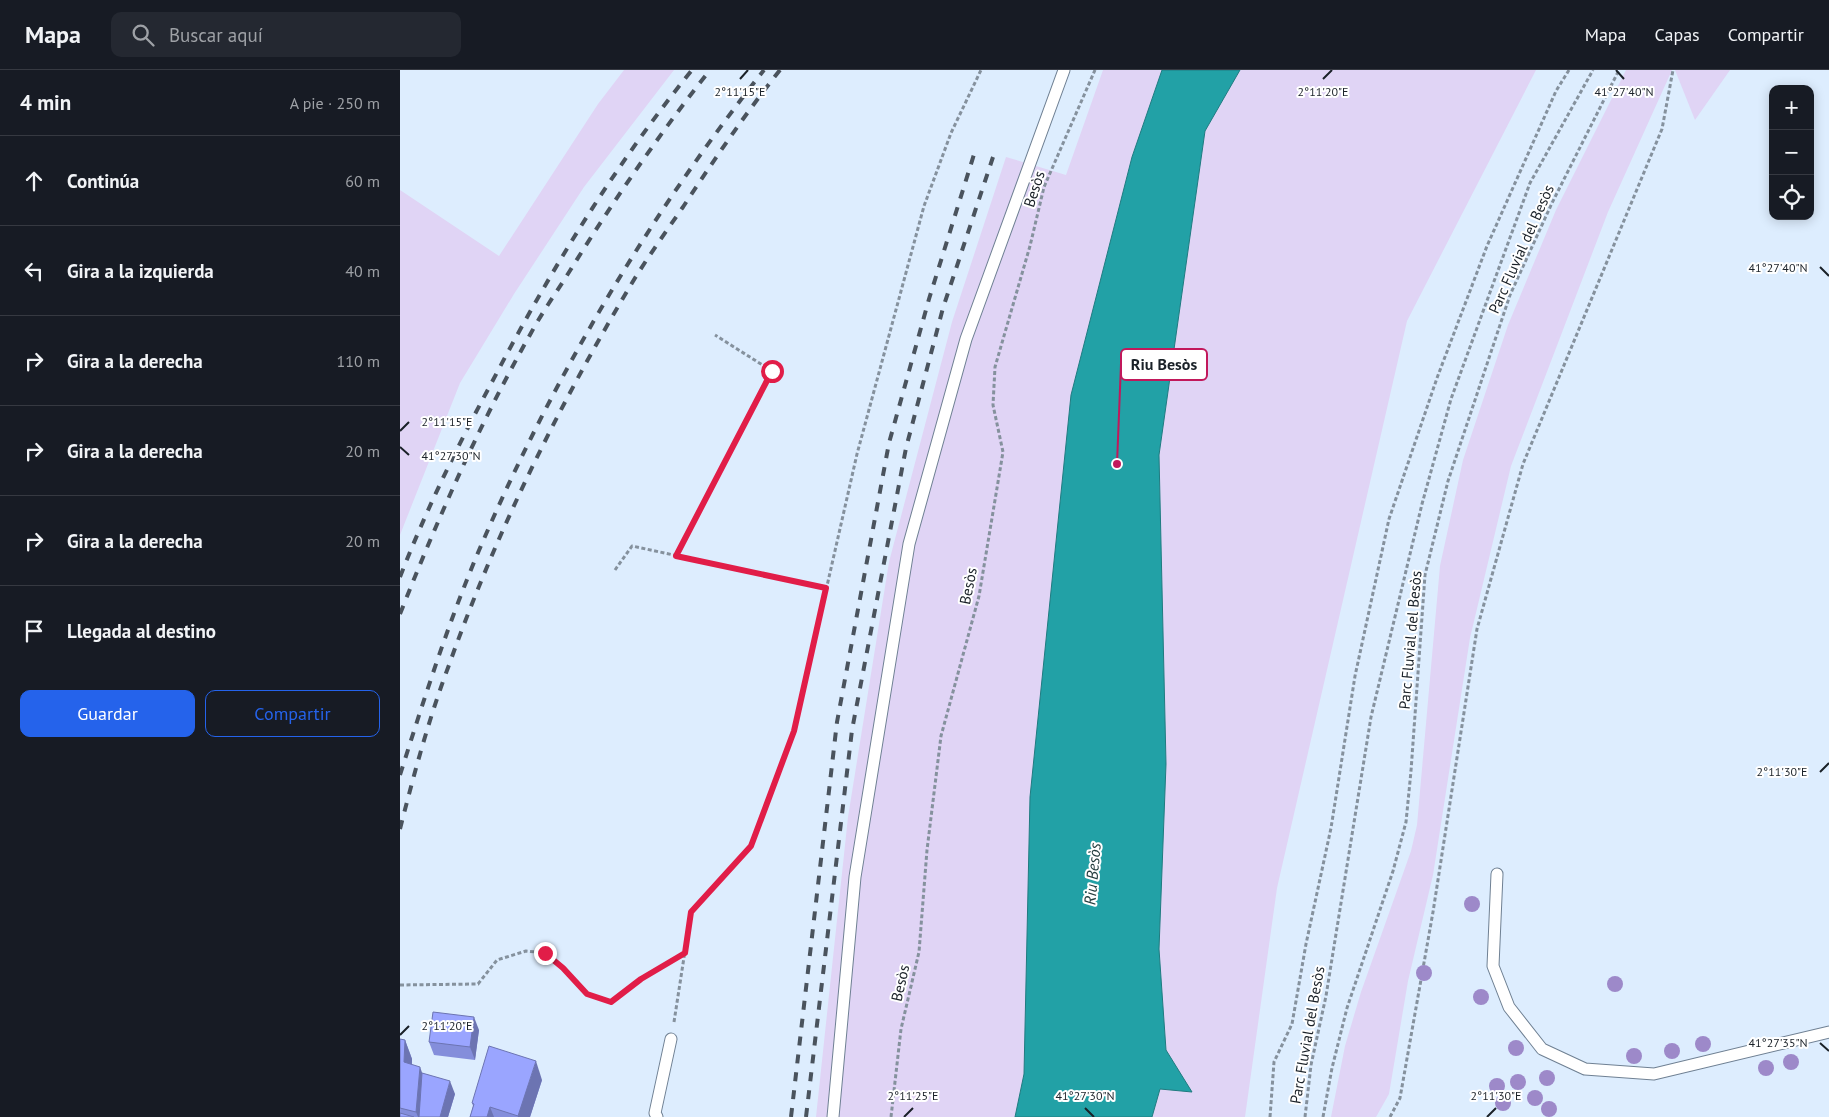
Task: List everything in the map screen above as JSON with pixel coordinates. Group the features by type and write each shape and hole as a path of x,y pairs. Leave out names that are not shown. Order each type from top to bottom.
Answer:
{"lane":[{"path":"833,1117 855,878 908,544 966,339 1064,70"},
{"path":"1497,874 1493,966 1509,1007 1542,1049 1585,1069 1654,1074 1829,1032"},
{"path":"657,1117 656,1113 672,1039"}],"path":[{"path":"672,1039 691,912 751,846 794,731 857,454 924,206 951,133 981,70"},
{"name":"Besòs","path":"891,1117 901,1029 919,952 927,850 941,736 979,596 1003,452 993,405 995,367 1030,246 1044,187 1095,70"},
{"path":"1270,1117 1274,1062 1292,1024 1306,944 1331,828 1355,676 1389,519 1437,378 1487,246 1556,90 1569,70"},
{"name":"Parc Fluvial del Besòs","path":"1304,1117 1311,1065 1326,996 1371,717 1422,504 1451,399 1530,183 1593,70"},
{"name":"Parc Fluvial del Besòs","path":"1323,1117 1332,1068 1347,1008 1393,871 1406,822 1412,771 1425,574 1448,481 1510,295 1552,203 1618,70"},
{"path":"1390,1117 1400,1098 1430,932 1477,629 1523,464 1662,129 1673,70"},
{"path":"676,556 772,371 715,335"},
{"path":"615,570 632,546 826,588"},
{"path":"400,984 478,984 497,960 526,951 545,953 563,968 587,994 611,1002 641,979 685,953"}],"shaded area":[{"path":"624,70 674,70 584,187 514,294 460,383 400,535 400,190 499,256 598,104"},
{"path":"1103,70 1162,70 1132,157 1071,395 1030,797 1024,1074 1015,1117 816,1117 848,817 889,562 952,322 1006,157 1066,175"},
{"path":"1240,70 1536,70 1407,321 1277,888 1245,1117 1152,1117 1160,1088 1191,1092 1166,1050 1159,949 1166,764 1159,455 1205,131"},
{"path":"1626,70 1672,70 1608,212 1511,466 1470,638 1433,875 1408,981 1389,1094 1376,1117 1331,1117 1345,1046 1361,992 1411,851 1417,825 1440,566 1463,460 1508,325 1556,210"},
{"path":"1675,70 1730,70 1695,120"}],"water":[{"path":"1162,70 1240,70 1205,131 1159,455 1166,764 1159,949 1166,1050 1192,1092 1160,1089 1152,1117 1015,1117 1024,1074 1030,797 1071,395 1132,157"}],"building":[{"path":"433,1012 474,1017 470,1047 429,1042"},
{"path":"400,1039 405,1040 404,1062 420,1067 416,1112 400,1108"},
{"path":"489,1046 536,1061 518,1116 490,1107 487,1117 470,1117 474,1104 472,1103"},
{"path":"422,1073 450,1081 440,1117 419,1117"},
{"path":"400,1113 414,1117 400,1117"}],"railway":[{"path":"400,577 455,454 536,301 609,182 663,106 692,70"},
{"path":"400,614 429,542 461,471 512,367 587,243 655,142 710,70"},
{"path":"400,775 438,657 471,570 511,478 542,417 608,296 644,238 682,181 764,70"},
{"path":"400,829 428,726 468,615 509,516 556,419 581,371 641,269 730,137 780,70"},
{"path":"791,1117 837,722 889,443 929,299 976,148"},
{"path":"806,1117 852,730 906,448 943,308 993,157"}],"place":[{"name":"Riu Besòs","path":"1117,464"}],"route":[{"path":"545,953 563,968 587,994 611,1002 641,979 685,953 691,912 751,846 794,731 826,588 676,556 772,371"}]}
